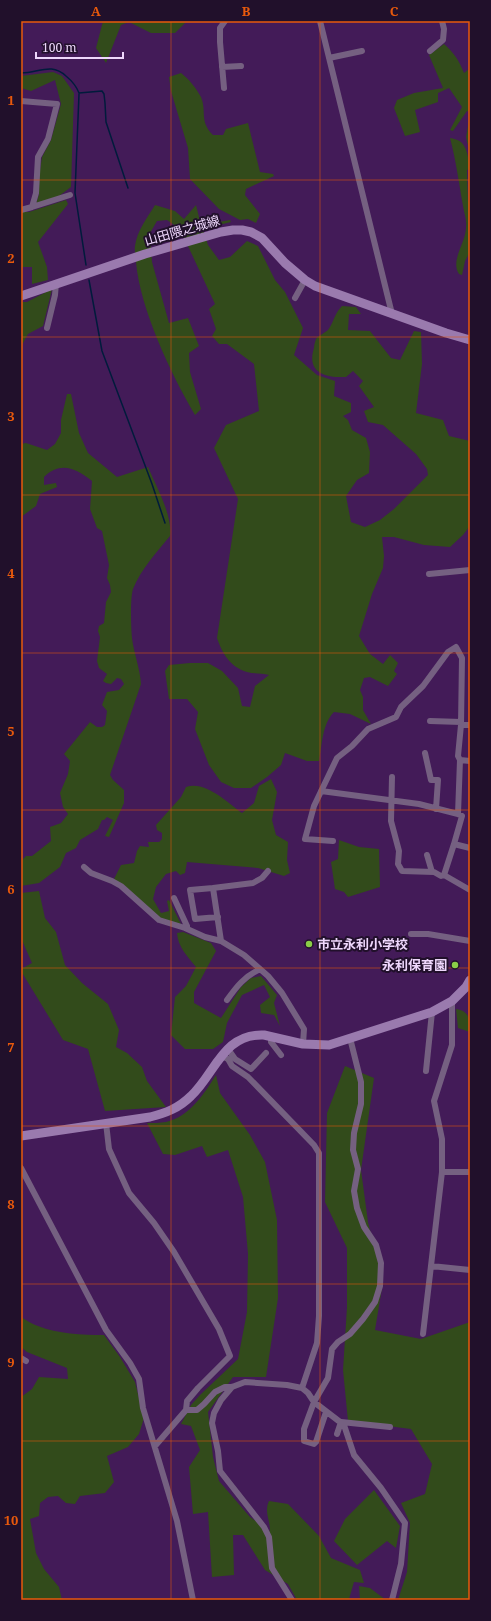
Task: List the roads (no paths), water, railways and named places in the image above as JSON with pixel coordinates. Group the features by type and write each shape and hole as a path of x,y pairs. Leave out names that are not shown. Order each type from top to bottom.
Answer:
{"street":[{"path":"224,88 220,28 225,21"},
{"path":"320,21 392,314"},
{"path":"430,51 443,40 444,29 442,21"},
{"path":"329,58 362,51"},
{"path":"222,67 241,66"},
{"path":"21,101 57,104 48,139 38,157 36,193 32,207"},
{"path":"21,210 70,195"},
{"name":"山田隈之城線","path":"21,296 145,254 221,232 242,230 251,232 262,238 285,263 305,280 330,292 446,334 470,340"},
{"path":"295,298 305,280"},
{"path":"47,328 55,295 56,283"},
{"path":"429,574 470,570"},
{"path":"333,841 305,839 314,806 337,758 352,746 368,729 396,717 401,707 423,686 448,652 456,647 462,658 458,756 460,760 458,814"},
{"path":"430,721 470,725"},
{"path":"425,753 431,780 438,780 436,808"},
{"path":"460,760 470,761"},
{"path":"392,777 390,800 391,821 399,851 398,864 402,871 432,872 444,876 470,890"},
{"path":"321,791 436,808 462,816 444,876"},
{"path":"454,844 470,848"},
{"path":"427,855 432,872"},
{"path":"84,867 91,873 121,886 159,920 186,927 205,937 221,941 244,955 260,969 282,993 304,1029 303,1044"},
{"path":"195,919 190,890 253,883 262,878 268,871"},
{"path":"213,888 221,941"},
{"path":"174,898 186,927"},
{"path":"186,927 190,921 195,919 218,917"},
{"path":"412,934 428,934 470,941"},
{"path":"227,1000 237,986 247,976 260,969"},
{"path":"21,1136 150,1117 168,1112 182,1105 193,1095 225,1052 234,1043 250,1036 264,1035 303,1044 329,1045 432,1012 452,1001 466,987 470,980"},
{"path":"423,1334 442,1172 442,1139 434,1101 452,1045 452,1001"},
{"path":"426,1071 432,1012"},
{"path":"271,1036 271,1042 281,1055"},
{"path":"326,1412 316,1442 314,1444 304,1441 304,1429 314,1402 328,1378 332,1349 338,1342 350,1334 363,1319 375,1302 380,1286 381,1263 376,1245 364,1227 354,1191 358,1169 353,1150 354,1133 361,1104 362,1090 350,1038"},
{"path":"225,1052 251,1069 266,1053"},
{"path":"225,1052 232,1066 248,1077 314,1145 319,1153 317,1343 302,1388"},
{"path":"106,1123 110,1149 129,1193 154,1223 174,1252 219,1329 230,1356 186,1401 186,1410 155,1446"},
{"path":"21,1168 106,1330 135,1371 140,1385 143,1408 177,1521 193,1600"},
{"path":"442,1172 470,1172"},
{"path":"431,1266 470,1270"},
{"path":"186,1410 197,1410 215,1392 225,1387 232,1387 245,1382 287,1385 302,1388 308,1393 314,1402 341,1422 344,1425 354,1455 381,1488 404,1523 401,1564 392,1600"},
{"path":"232,1387 221,1400 214,1412 212,1423 218,1451 220,1471 264,1527 269,1537 272,1568 292,1600"},
{"path":"341,1422 390,1427"},
{"path":"337,1434 341,1422"}],"waterway":[{"path":"21,73 45,69 55,70 70,80 75,85 79,93 102,91 104,94 106,122 128,188"},
{"path":"79,94 75,193 86,265"},
{"path":"89,280 102,351 152,484 165,523"}],"place":[{"name":"市立永利小学校","path":"309,944"},
{"name":"永利保育園","path":"455,965"}]}
